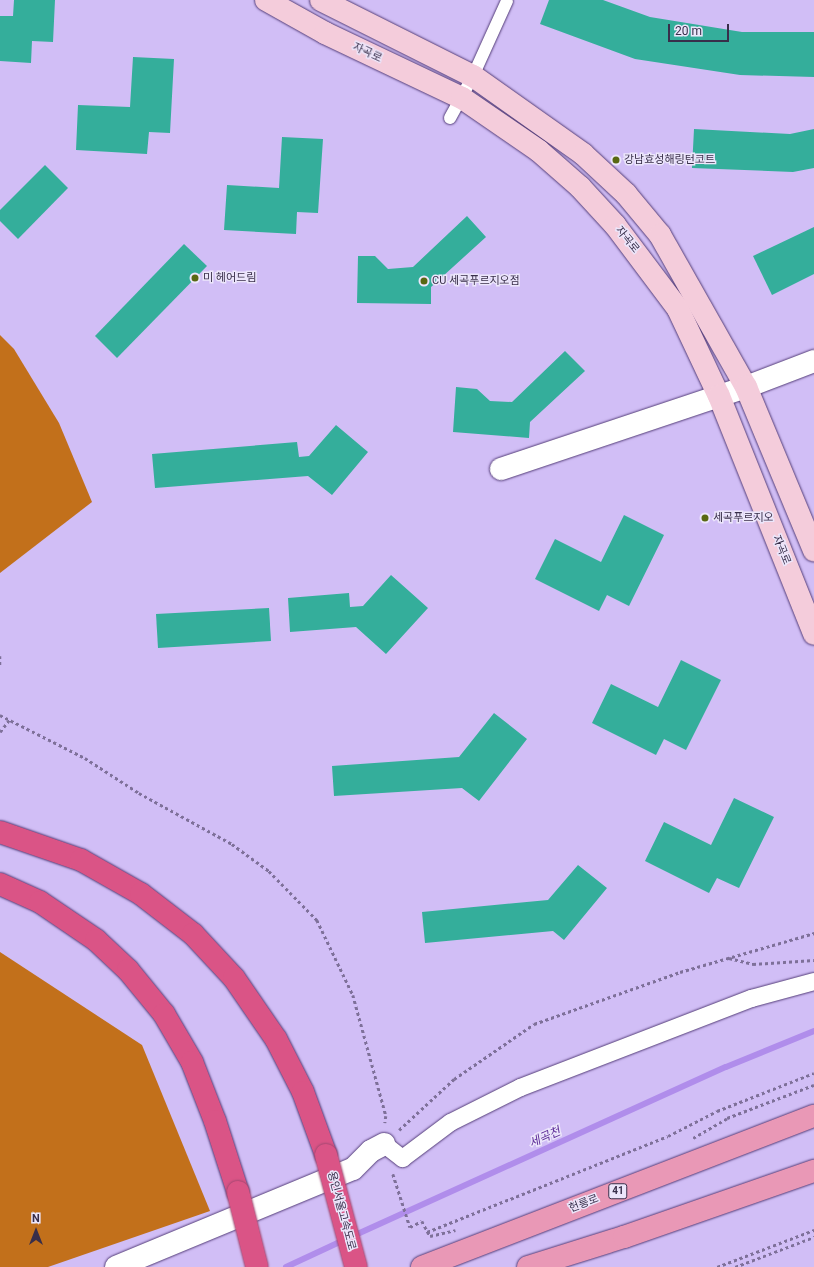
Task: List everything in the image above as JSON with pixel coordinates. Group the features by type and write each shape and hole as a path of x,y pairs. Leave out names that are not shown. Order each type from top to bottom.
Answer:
{"highway":[{"name":"용인서울고속도로","path":"0,832 81,860 141,894 193,934 238,983 276,1038 303,1092 326,1155 356,1267"},
{"path":"0,884 40,902 96,940 128,970 164,1014 198,1077 215,1121 238,1192 257,1267"}],"main road":[{"name":"자곡로","path":"266,0 325,33 462,98 539,151 580,187 615,225 678,309 719,396 814,634"},
{"path":"322,0 473,76 583,154 626,194 660,234 746,387 814,550"},
{"name":"헌릉로","path":"422,1267 814,1116"},
{"path":"528,1267 624,1237 814,1171"}],"street":[{"path":"501,469 746,387 814,361"},
{"path":"116,1267 353,1169 371,1151 384,1144 402,1158 450,1122 520,1087 751,998 814,981"}],"lane":[{"path":"450,118 473,76 507,1"}],"path":[{"path":"0,656 0,666"},
{"path":"0,715 85,758 139,793 232,844 269,871 317,920 353,995 386,1116 384,1144"},
{"path":"0,732 9,720"},
{"path":"384,1144 454,1079 534,1024 729,958 814,933"},
{"path":"729,958 752,964 814,960"},
{"path":"427,1232 668,1136 718,1111 814,1073"},
{"path":"392,1170 410,1227 422,1221 430,1236"},
{"path":"718,1267 814,1230"},
{"path":"735,1267 814,1237"}],"shaded area":[{"path":"0,335 14,349 59,423 92,502 0,573"},
{"path":"0,952 142,1045 210,1211 48,1267 0,1267"}],"building":[{"path":"14,0 55,0 53,42 32,41 31,63 0,61 0,16 13,16"},
{"path":"549,0 603,0 650,17 742,32 814,32 814,77 740,75 635,59 540,24"},
{"path":"133,57 174,59 170,133 149,132 147,154 76,150 78,105 130,107"},
{"path":"694,129 790,134 814,129 814,168 793,172 692,168"},
{"path":"282,137 323,139 318,213 297,212 296,234 224,230 227,185 279,188"},
{"path":"45,165 68,188 18,239 0,221 0,210"},
{"path":"467,216 486,237 431,287 431,304 357,303 358,256 375,256 388,269 413,267"},
{"path":"814,227 814,274 772,295 753,256"},
{"path":"184,244 207,266 117,358 95,336"},
{"path":"565,351 585,371 530,422 529,438 453,432 456,387 477,389 490,401 512,402"},
{"path":"336,425 368,452 332,495 308,476 155,488 152,454 297,442 299,457 309,456"},
{"path":"624,515 664,535 629,606 607,595 599,611 535,579 555,539 601,562"},
{"path":"391,575 428,608 386,654 356,627 290,632 288,598 349,593 350,607 363,606"},
{"path":"269,608 271,641 158,648 156,614"},
{"path":"681,660 721,680 686,750 664,739 656,755 592,723 611,684 658,707"},
{"path":"494,713 527,739 479,801 462,788 334,796 332,766 459,757"},
{"path":"734,798 774,817 739,888 717,878 709,893 645,861 664,822 711,845"},
{"path":"578,865 607,888 564,940 553,931 425,943 422,912 548,900"}],"waterway":[{"name":"세곡천","path":"353,1236 726,1067 814,1031"},
{"name":"세곡천","path":"286,1267 344,1240"}],"place":[{"name":"강남효성해링턴코트","path":"616,160"},
{"name":"미 헤어드림","path":"195,278"},
{"name":"CU 세곡푸르지오점","path":"424,281"},
{"name":"세곡푸르지오","path":"705,518"}]}
